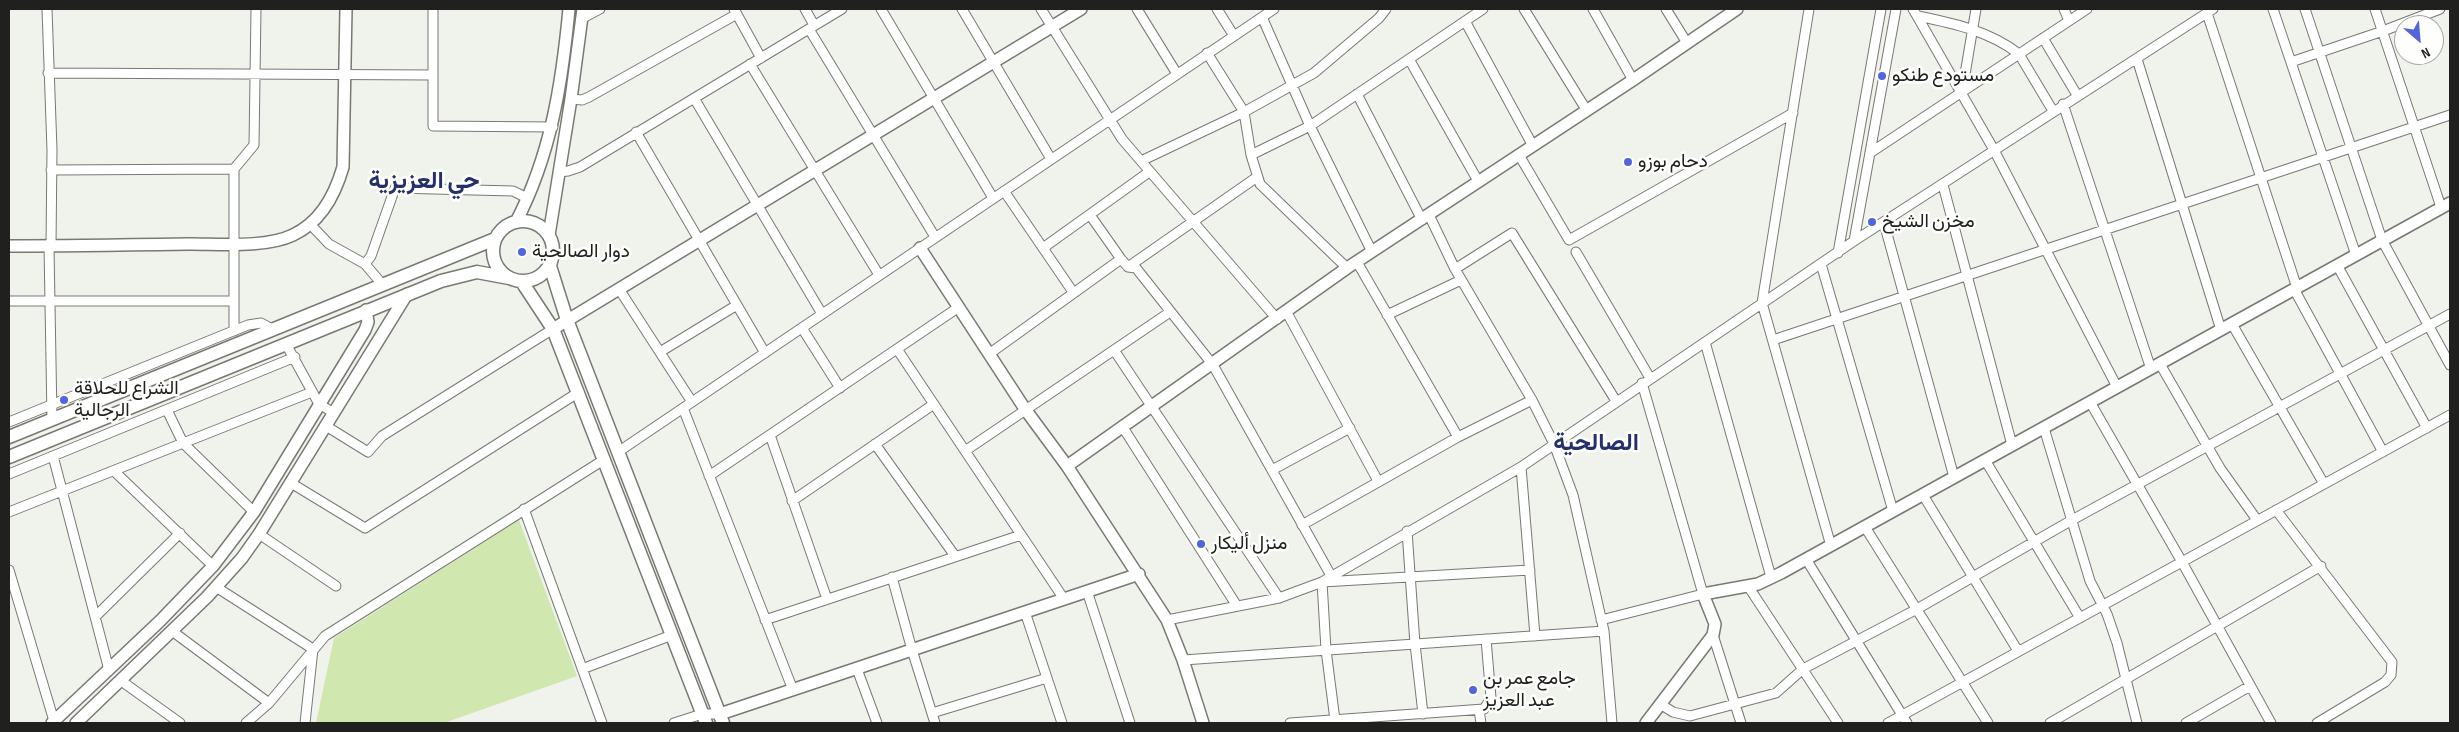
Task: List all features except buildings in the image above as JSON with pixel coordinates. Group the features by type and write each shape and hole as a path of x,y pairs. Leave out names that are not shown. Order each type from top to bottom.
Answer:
{"main road":[{"path":"9,457 366,310 467,274 484,272 522,282 538,278 550,266 554,250 549,235 535,223 516,222 503,228 495,240 493,252 496,264 509,278"},
{"path":"9,437 382,284 495,240"},
{"path":"550,266 567,320 722,719"},
{"path":"522,282 553,329 605,459 704,719"}],"street":[{"path":"47,9 51,170 49,301 52,419"},
{"path":"234,331 234,169 254,145 256,9"},
{"path":"9,246 234,244 283,239 310,224 330,200 343,167 346,9"},
{"path":"433,9 433,126 553,127"},
{"path":"516,222 527,198 553,127 569,9"},
{"path":"549,235 571,99 582,14 600,9"},
{"path":"805,9 811,27 936,237"},
{"path":"558,172 580,167 842,9"},
{"path":"882,9 993,198"},
{"path":"962,9 1051,159"},
{"path":"1041,9 1122,139 1193,221 1282,315 1350,428 1378,481"},
{"path":"326,426 368,452 382,436 567,320 1081,9"},
{"path":"1137,9 1177,74"},
{"path":"1217,9 1234,36"},
{"path":"618,452 1274,9"},
{"path":"1141,161 1244,112 1321,68 1379,18 1386,9"},
{"path":"1251,155 1310,126 1483,9"},
{"path":"1524,9 1587,111"},
{"path":"1593,9 1633,80"},
{"path":"1666,9 1686,43"},
{"path":"1067,466 1151,405 1213,365 1352,265 1587,111 1737,9"},
{"path":"1810,9 1762,303 1831,546"},
{"path":"1838,252 1881,9"},
{"path":"1854,241 1896,9"},
{"path":"1962,92 1976,9"},
{"path":"2064,9 2069,21"},
{"path":"1870,153 2087,9"},
{"path":"2274,9 2356,255"},
{"path":"2305,9 2382,240 2450,365"},
{"path":"1601,620 1703,594 1748,586 1771,577 1831,546 2446,205 2415,128 2375,9"},
{"path":"2291,62 2383,31 2440,9"},
{"path":"571,99 582,100 589,97 735,11 761,58"},
{"path":"1332,579 1407,531 1521,467 1642,383 1706,342 1854,241 1943,185 2063,104 2137,59 2210,11 2295,288 2383,452"},
{"path":"1915,12 1974,29 2019,54 2053,111"},
{"path":"1915,12 1994,150 2117,387"},
{"path":"1262,16 1310,126 1372,252"},
{"path":"1464,21 1533,146"},
{"path":"2043,38 2077,95"},
{"path":"1207,54 1244,112 1251,155 1260,184 1352,265 1387,315 1458,437"},
{"path":"1409,59 1478,181"},
{"path":"2137,59 2221,330"},
{"path":"750,64 879,275"},
{"path":"48,73 433,75"},
{"path":"1357,94 1461,280 1532,400 1554,444 1573,495 1604,631 1612,723"},
{"path":"694,98 822,314"},
{"path":"2063,104 2105,231 2155,366 2206,446 2257,520"},
{"path":"1519,155 1569,240 1793,113"},
{"path":"1773,340 2450,115"},
{"path":"636,132 765,353"},
{"path":"51,170 234,169"},
{"path":"1043,248 1149,172"},
{"path":"989,354 1074,292 1193,221 1257,177"},
{"path":"1943,185 2012,445"},
{"path":"366,264 371,256 395,188 513,191 527,198"},
{"path":"1004,191 1074,292"},
{"path":"1090,215 1124,263 1136,268 1213,365 1332,579"},
{"path":"1884,223 1954,478"},
{"path":"310,224 329,244 366,264 382,284"},
{"path":"1455,269 1512,233 1616,402"},
{"path":"920,248 1025,409 1067,466 1168,620 1203,723"},
{"path":"1576,252 1650,378"},
{"path":"1821,264 1894,511"},
{"path":"2337,265 2427,428"},
{"path":"1387,315 1461,280"},
{"path":"619,289 692,402"},
{"path":"76,723 216,587 259,534 408,294"},
{"path":"9,301 234,301"},
{"path":"660,352 737,305"},
{"path":"709,476 959,307"},
{"path":"9,570 53,722 182,599 213,566 254,512 367,326 366,310"},
{"path":"965,451 1170,312"},
{"path":"1660,704 1673,712 1690,716 1776,693 1803,669 1917,609 2137,484 2450,314"},
{"path":"9,422 256,323 272,329"},
{"path":"2232,324 2324,484"},
{"path":"802,328 840,388"},
{"path":"1706,342 1771,577"},
{"path":"286,344 319,404 334,413"},
{"path":"897,349 1064,599"},
{"path":"1114,350 1279,598"},
{"path":"9,474 295,358"},
{"path":"1642,383 1703,594 1715,624 1713,635 1646,723"},
{"path":"9,512 312,392"},
{"path":"292,483 365,528 579,392"},
{"path":"1302,525 1458,437 1532,400"},
{"path":"2090,402 2182,562 2271,723"},
{"path":"792,501 934,404"},
{"path":"683,408 792,690"},
{"path":"167,410 183,444 254,512"},
{"path":"1888,723 2450,415"},
{"path":"1122,426 1237,606"},
{"path":"1272,470 1350,428"},
{"path":"2044,428 2090,580 2117,643 2137,723"},
{"path":"770,435 827,599"},
{"path":"875,444 955,556"},
{"path":"53,456 109,670"},
{"path":"246,723 269,703 325,636 605,459"},
{"path":"1985,460 2080,618"},
{"path":"1521,467 1536,636"},
{"path":"114,471 213,566"},
{"path":"1923,495 2018,651"},
{"path":"524,509 602,723"},
{"path":"2276,510 2321,566 2390,658 2393,666 2391,675 2384,682 2316,723"},
{"path":"1865,527 1988,723"},
{"path":"1407,531 1415,644 1423,714"},
{"path":"96,616 180,533"},
{"path":"259,534 336,586"},
{"path":"765,620 1021,534"},
{"path":"1806,559 1907,723"},
{"path":"2050,723 2321,566"},
{"path":"1168,620 1279,598 1332,579 1530,570"},
{"path":"674,723 722,719 792,690 1139,574"},
{"path":"892,577 935,723"},
{"path":"1322,582 1326,650 1340,721"},
{"path":"1748,586 1838,723"},
{"path":"216,587 313,649"},
{"path":"1087,591 1130,723"},
{"path":"1025,612 1062,723"},
{"path":"172,631 269,703"},
{"path":"1183,660 1604,631"},
{"path":"582,668 672,635"},
{"path":"1713,635 1741,723"},
{"path":"1290,723 1410,719 1423,714 1479,710 1487,706 1490,698 1486,639"},
{"path":"305,723 313,649"},
{"path":"856,669 876,723"},
{"path":"932,713 1047,678"},
{"path":"120,680 180,723"},
{"path":"2186,723 2250,686"},
{"path":"1479,710 1481,723"}],"green space":[{"path":"519,520 577,676 444,723 316,723 334,638"}],"place":[{"name":"مستودع طنكو","path":"1882,76"},
{"name":"دحام بوزو","path":"1628,162"},
{"name":"مخزن الشيخ","path":"1872,222"},
{"name":"دوار الصالحية","path":"522,252"},
{"name":"الشراع للحلاقة الرجالية","path":"64,400"},
{"name":"منزل أليكار","path":"1201,544"},
{"name":"جامع عمر بن عبد العزيز","path":"1473,690"}],"district":[{"name":"حي العزيزية","path":"424,182"},
{"name":"الصالحية","path":"1596,444"}]}
